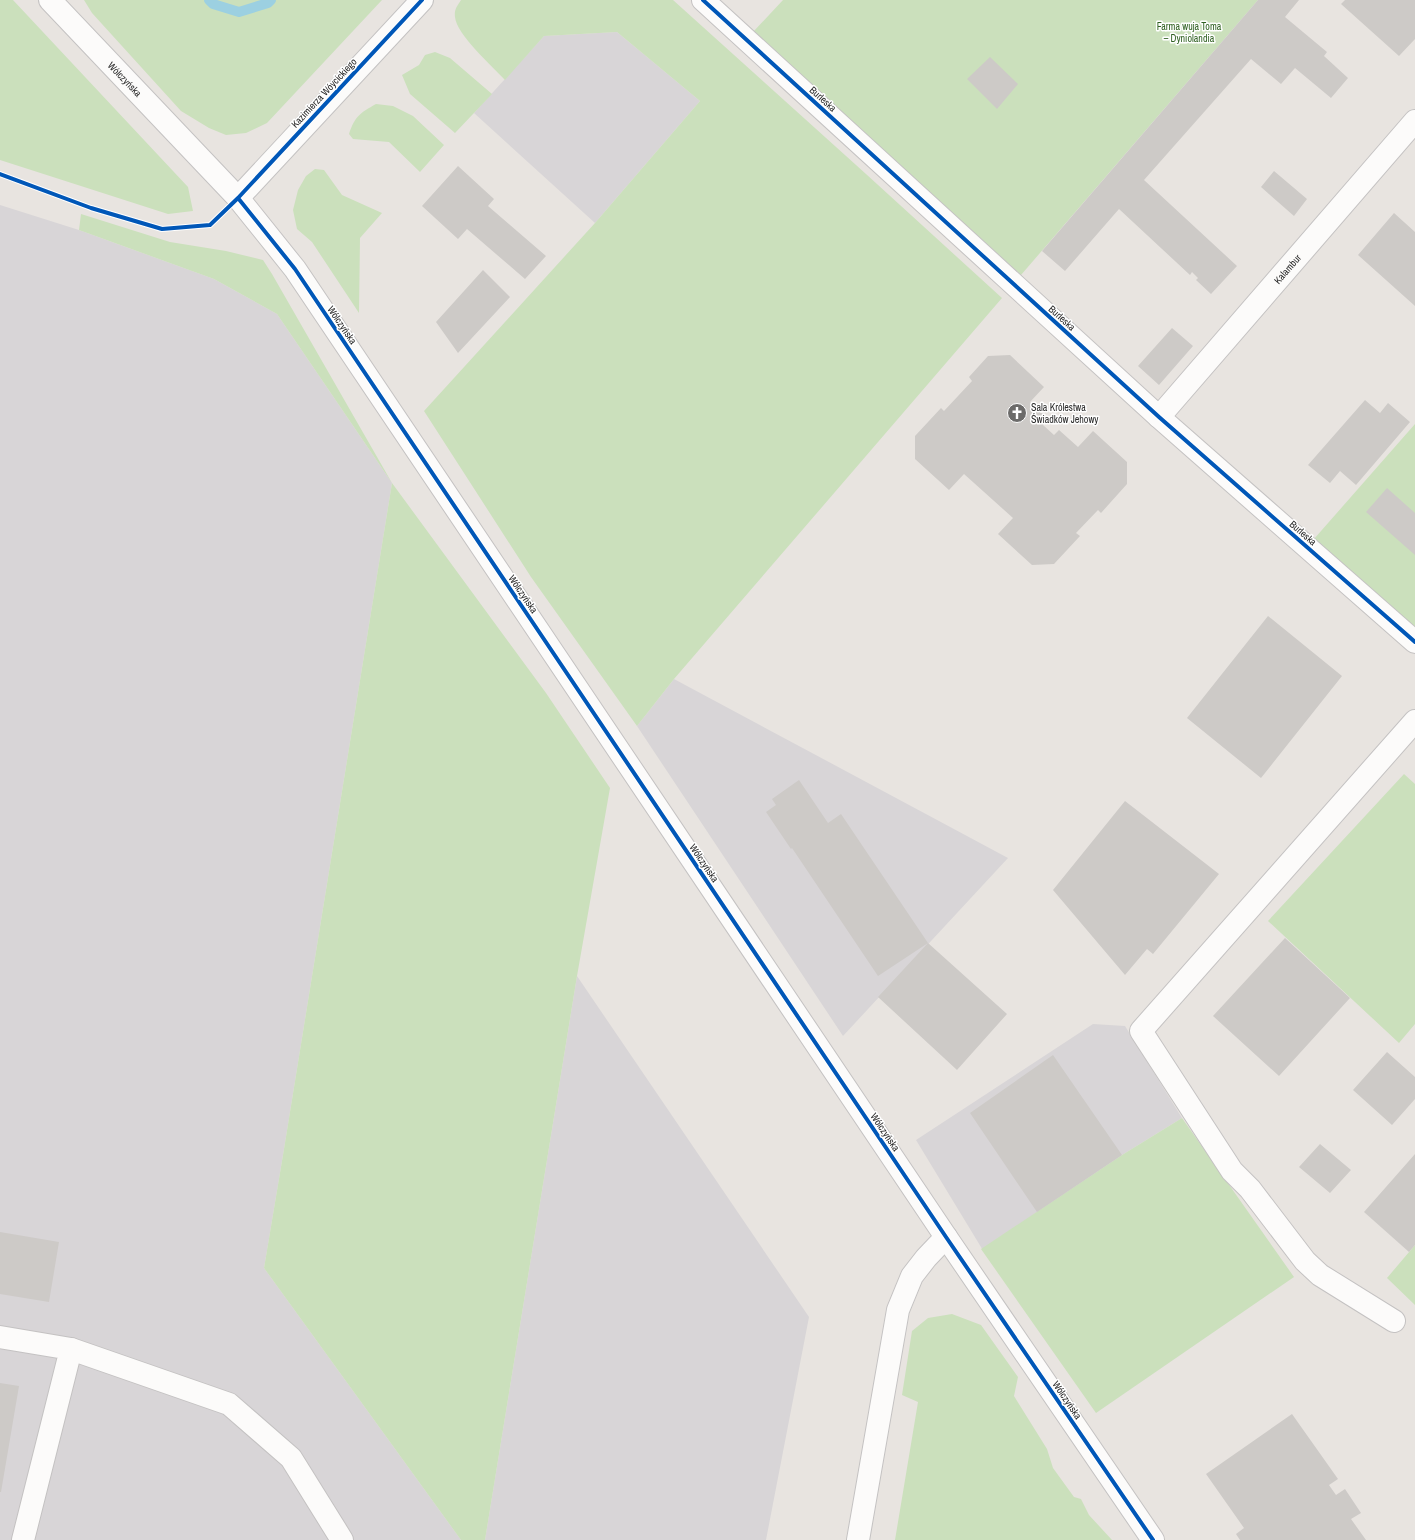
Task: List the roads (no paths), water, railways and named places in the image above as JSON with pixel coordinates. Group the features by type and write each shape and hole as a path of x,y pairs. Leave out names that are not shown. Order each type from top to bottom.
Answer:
{"street":[{"name":"Wólczyńska","path":"50,0 238,198 295,269 946,1237 1153,1540"},
{"name":"Kazimierza Wóycickiego","path":"238,198 422,0"},
{"name":"Burleska","path":"703,0 1158,417 1415,642"},
{"name":"Kalambur","path":"1158,417 1415,121"},
{"path":"1394,1321 1320,1276 1305,1261 1250,1189 1232,1171 1141,1031 1415,721"},
{"path":"858,1540 898,1310 912,1276 926,1258 946,1237"},
{"path":"0,1337 71,1349 229,1404 291,1458 342,1540"},
{"path":"23,1540 71,1349"}],"waterway":[{"path":"209,0 213,4 239,12 268,3 271,0"}],"place":[{"name":"Sala Królestwa Świadków Jehowy","path":"1017,413"}],"park label":[{"name":"Farma wuja Toma – Dyniolandia","path":"1189,32"}]}
